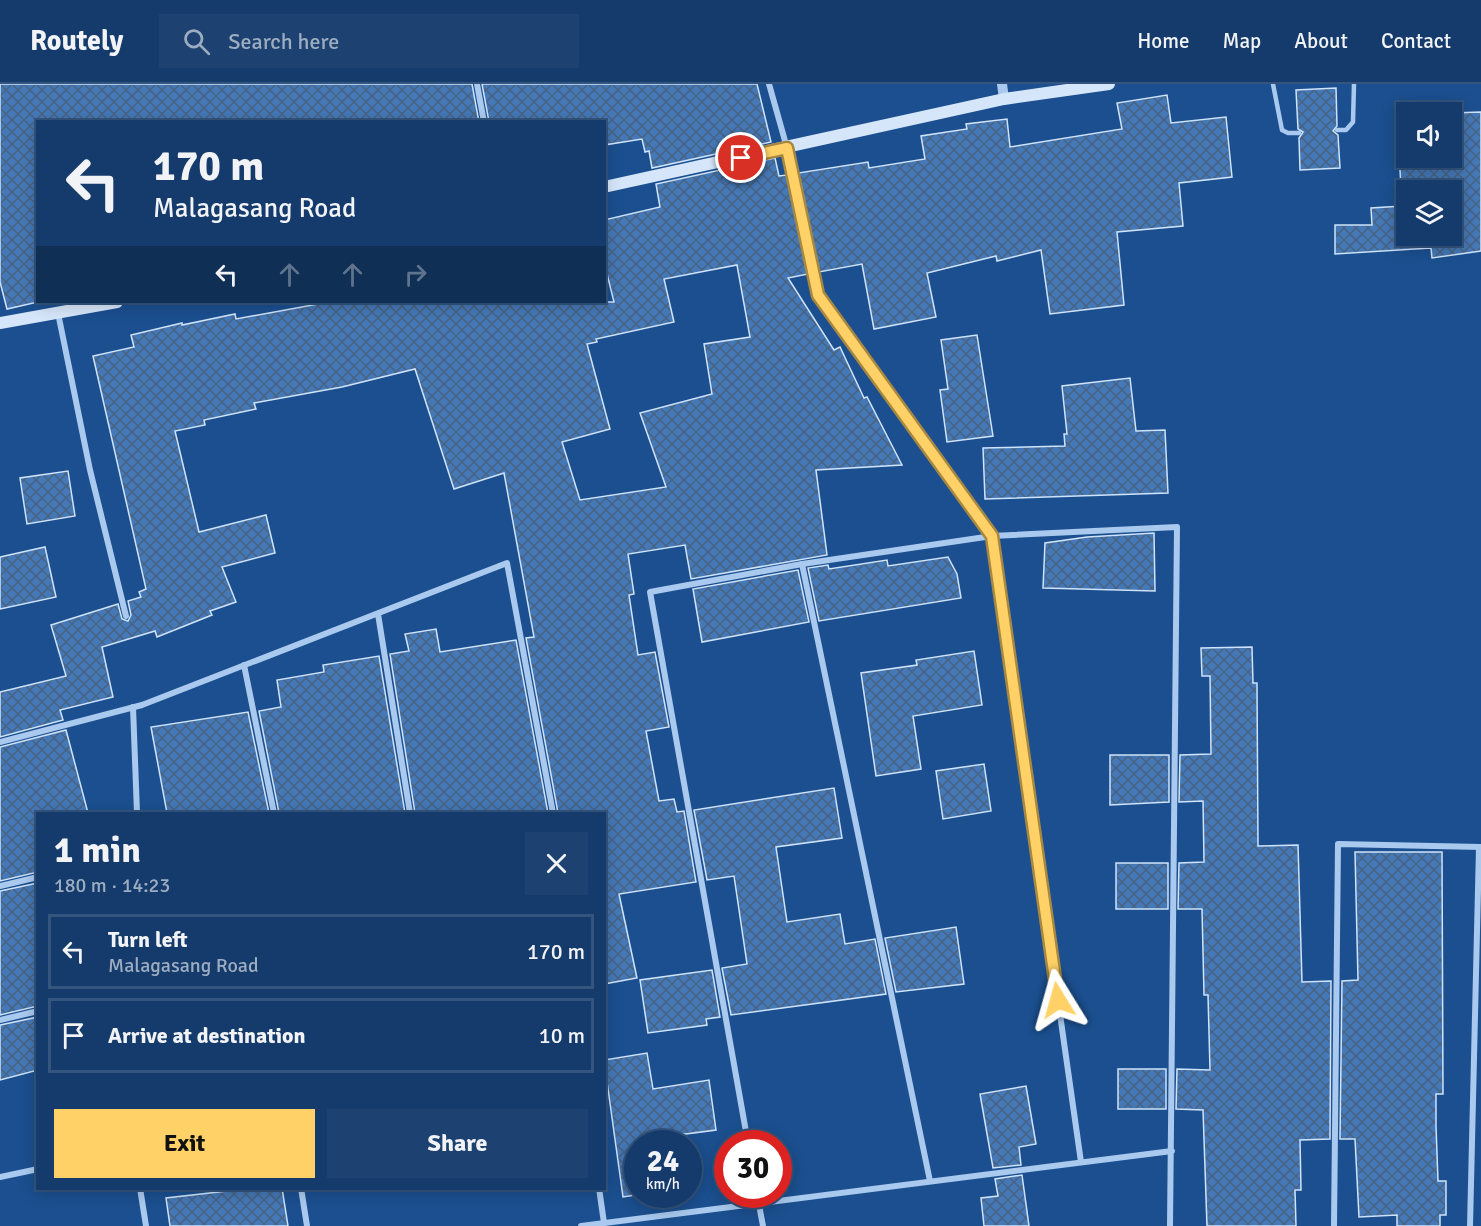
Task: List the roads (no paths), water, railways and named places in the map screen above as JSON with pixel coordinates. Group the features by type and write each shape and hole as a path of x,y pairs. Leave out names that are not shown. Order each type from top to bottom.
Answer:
{"main road":[{"path":"606,187 787,148 1047,88 1109,84"},
{"path":"0,324 111,303"}],"street":[{"path":"477,84 484,120"},
{"path":"769,84 787,148 818,295 992,536 1081,1162"},
{"path":"1002,84 1004,99"},
{"path":"58,312 90,470 126,616"},
{"path":"746,1130 650,592 802,564 992,536 1177,527 1170,1226"},
{"path":"0,742 133,707 507,563 552,812"},
{"path":"802,564 930,1181"},
{"path":"378,614 410,812"},
{"path":"244,665 274,812"},
{"path":"133,707 137,812"},
{"path":"1334,1226 1338,844 1480,847 1470,1226"},
{"path":"0,886 36,877"},
{"path":"0,1020 36,1011"},
{"path":"792,1198 1172,1150"},
{"path":"0,1177 36,1169"},
{"path":"140,1190 146,1226"},
{"path":"301,1190 307,1226"},
{"path":"599,1190 604,1223"},
{"path":"581,1226 715,1208"},
{"path":"760,1208 763,1226"}],"lane":[{"path":"1273,84 1282,130 1288,133 1299,133"},
{"path":"1337,130 1346,130 1353,122 1354,84"}]}
